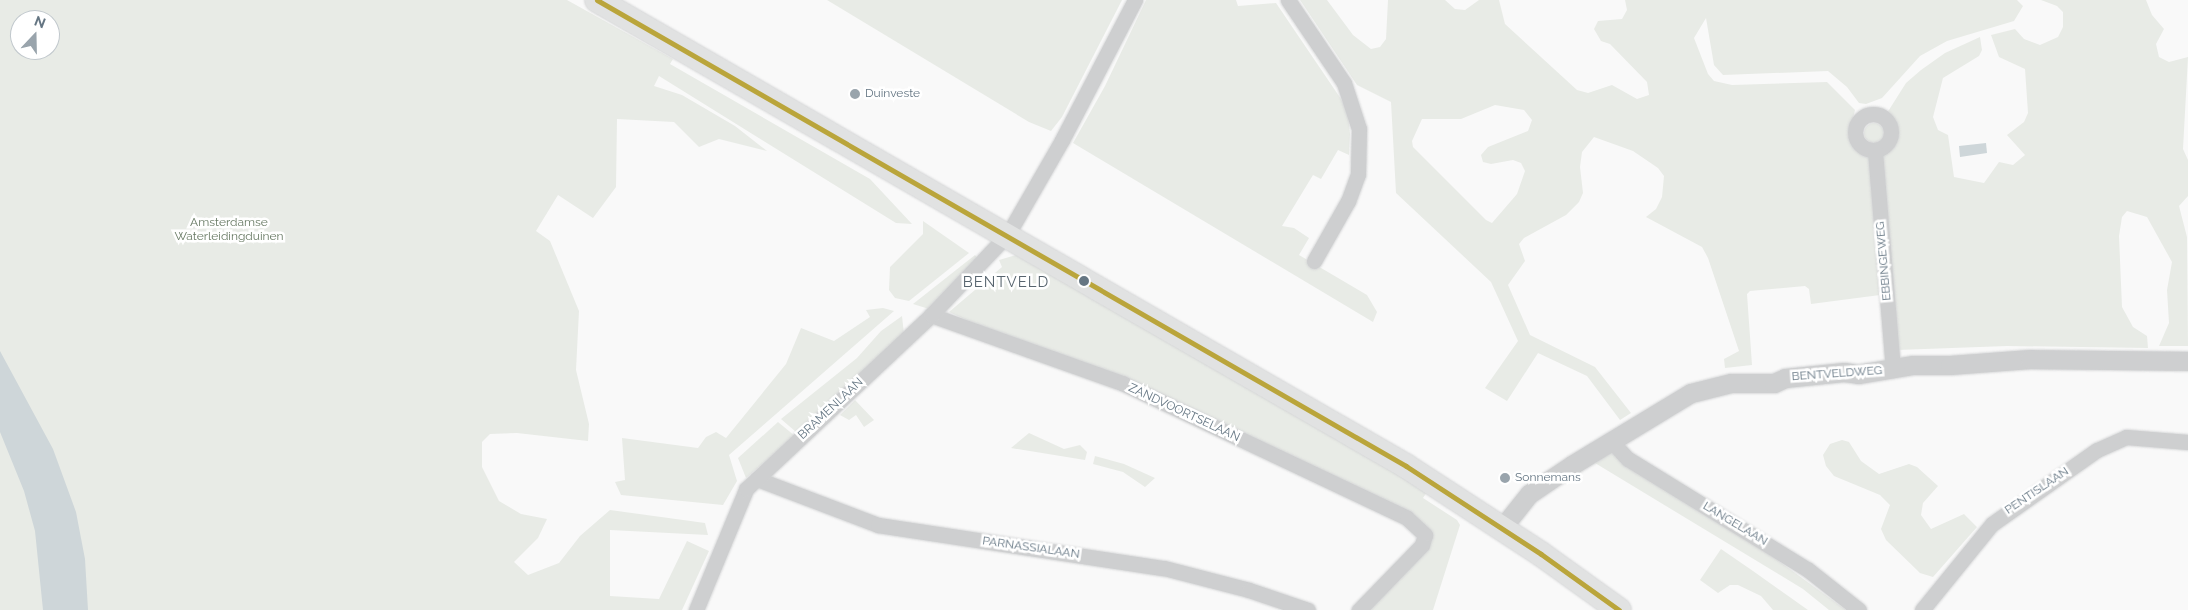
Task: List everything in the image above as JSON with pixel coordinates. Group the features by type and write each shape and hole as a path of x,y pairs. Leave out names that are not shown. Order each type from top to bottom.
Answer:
{"main road":[{"path":"597,0 1008,234 1406,466 1502,528 1619,610"}],"street":[{"name":"BRAMENLAAN","path":"696,610 746,488 758,479 931,315 1008,234 1062,140 1135,0"},
{"path":"1288,0 1344,83 1359,129 1358,174 1348,201 1314,262"},
{"name":"EBBINGEWEG","path":"1875,151 1893,370"},
{"name":"ZANDVOORTSELAAN","path":"931,315 1122,383 1407,518 1425,535 1422,545 1359,610"},
{"name":"BENTVELDWEG","path":"1502,528 1529,494 1611,441 1699,391 1731,383 1774,383 1785,378 1893,370 1913,365 1950,366 2030,358 2188,361"},
{"name":"PENTISLAAN","path":"1922,610 1992,524 2097,450 2126,438 2188,442"},
{"name":"LANGELAAN","path":"1611,441 1628,459 1807,569 1858,610"},
{"name":"PARNASSIALAAN","path":"758,479 878,525 1164,568 1249,590 1308,610"}],"green space":[{"name":"Amsterdamse Waterleidingduinen","path":"0,0 567,0 673,59 670,64 870,179 912,224 896,223 659,76 654,86 682,95 735,126 767,151 719,139 699,147 674,122 617,119 616,187 593,218 558,195 536,231 550,241 579,311 576,370 589,424 588,441 517,433 490,434 482,442 482,467 499,501 521,514 547,519 538,538 514,562 528,575 559,563 580,536 610,510 705,523 708,535 610,530 610,596 659,599 687,541 709,551 682,610 0,610"},
{"path":"827,0 1122,0 1062,117 1051,131 1029,122"},
{"path":"1146,0 1236,0 1238,6 1276,3 1341,99 1348,115 1350,134 1349,155 1338,150 1321,179 1313,175 1282,226 1294,228 1309,238 1299,255 1367,295 1377,312 1373,322 1073,143 1105,86"},
{"path":"1300,0 1327,0 1353,35 1371,49 1380,47 1386,39 1388,0 1445,0 1455,9 1465,10 1479,0 1499,0 1505,24 1577,90 1588,93 1612,85 1637,99 1649,95 1647,82 1610,44 1601,41 1594,29 1598,21 1622,19 1627,10 1625,0 2017,0 2023,6 2014,21 1947,41 1920,56 1882,98 1866,104 1859,103 1847,87 1828,71 1723,75 1714,65 1706,18 1694,38 1708,74 1714,81 1732,85 1827,82 1855,110 1850,131 1854,140 1870,154 1880,295 1811,304 1809,289 1805,286 1750,291 1747,294 1752,365 1725,368 1724,359 1739,351 1708,258 1702,247 1646,217 1656,209 1662,197 1664,176 1658,168 1633,151 1594,137 1582,152 1580,167 1583,193 1579,202 1566,215 1524,238 1519,244 1525,261 1508,285 1530,335 1595,367 1631,413 1620,420 1587,376 1538,353 1507,401 1485,388 1518,341 1491,282 1396,193 1391,102 1357,85","holes":["1495,105 1524,110 1532,120 1528,131 1488,147 1481,155 1483,162 1491,164 1513,160 1521,163 1525,171 1517,194 1492,223 1486,220 1413,147 1412,141 1422,119 1461,119"]},
{"path":"2041,0 2146,0 2152,15 2164,29 2156,44 2159,57 2169,62 2188,57 2183,149 2188,160 2188,196 2179,206 2187,237 2188,346 2159,346 2169,323 2167,290 2172,262 2147,217 2127,211 2122,217 2119,236 2122,307 2133,327 2147,336 2148,348 2007,346 1897,350 1883,148 1893,129 1887,113 1906,83 1921,70 1945,53 1980,37 1982,50 1979,56 1943,78 1933,117 1938,130 1948,135 1954,177 1984,183 1999,162 2013,165 2025,155 2007,135 2024,122 2028,113 2025,69 1999,57 1991,35 2015,29 2024,39 2040,45 2058,37 2063,27 2063,12 2057,6"},
{"path":"1874,123 1881,126 1884,133 1881,140 1874,143 1867,140 1864,133 1867,126"},
{"path":"923,221 969,253 909,301 895,298 889,290 890,267 923,234"},
{"path":"975,255 979,260 929,309 913,304"},
{"path":"1016,255 1067,280 1427,492 1423,498 1457,520 1460,525 1433,610 1365,610 1428,548 1425,526 949,312 1002,267 999,260"},
{"path":"883,308 894,311 729,455 737,481 723,505 621,495 615,482 625,480 622,438 698,448 706,437 716,432 726,438 786,364 801,328 834,341 870,317 866,310"},
{"path":"902,316 904,334 796,432 781,419 857,358 881,331"},
{"path":"855,400 874,420 864,427 856,415 849,420 840,415"},
{"path":"778,422 795,436 746,478 738,458"},
{"path":"1029,433 1064,449 1080,445 1087,452 1085,460 1011,448"},
{"path":"1842,440 1849,442 1861,461 1879,474 1909,464 1917,467 1938,486 1923,503 1921,515 1931,529 1964,514 1977,527 1933,577 1920,573 1886,540 1881,529 1890,505 1880,495 1834,476 1826,466 1823,455 1830,444"},
{"path":"1611,452 1718,517 1846,610 1829,610 1803,589 1595,463"},
{"path":"1095,456 1124,464 1155,478 1145,487 1123,472 1093,464"},
{"path":"1721,549 1808,610 1773,610 1761,596 1738,585 1730,585 1718,593 1700,580"}],"shaded area":[{"path":"1986,143 1987,153 1960,157 1959,146"},
{"path":"0,351 53,449 76,512 85,559 88,610 43,610 35,531 24,491 0,432"}],"transit line":[{"path":"597,0 1406,466 1541,554 1619,610"}],"place":[{"name":"Duinveste","path":"855,94"},
{"name":"Sonnemans","path":"1505,478"}],"district":[{"name":"BENTVELD","path":"1006,283"}]}
